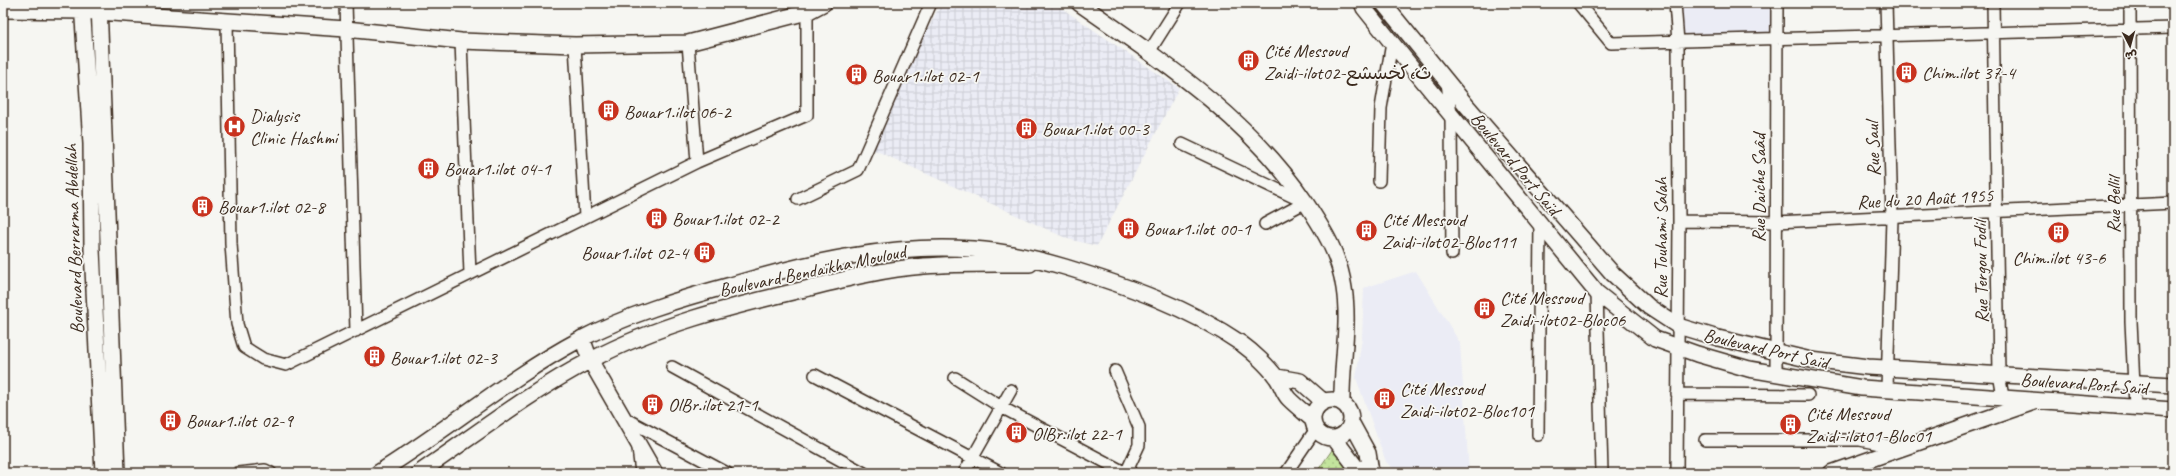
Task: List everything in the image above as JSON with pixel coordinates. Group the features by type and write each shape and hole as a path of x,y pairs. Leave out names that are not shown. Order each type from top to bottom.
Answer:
{"main road":[{"path":"3,10 83,7 227,21 346,29 460,41 575,45 688,43 807,12 824,3"},
{"path":"1079,3 1149,52 1202,92 1253,139 1287,175 1306,202 1333,247 1344,288 1346,330 1341,379 1342,403"},
{"name":"Boulevard Port Saïd","path":"1362,3 1364,8 1451,116 1597,293 1655,339 1749,369 1862,388 2173,410"},
{"path":"1383,3 1447,82 1613,274 1649,307 1678,326 1718,338 1811,360 1887,368 2173,385"},
{"name":"Boulevard Berrarma Abdellah","path":"83,7 91,144 92,249 103,473"},
{"name":"Boulevard Berrarma Abdellah","path":"99,8 117,473"},
{"path":"378,473 521,374 582,338 652,308 758,277 877,253 930,249 971,249 1007,252 1057,265 1132,288 1192,314 1244,345 1277,377 1288,398 1327,438 1334,438 1345,433 1351,422"},
{"name":"Boulevard Bendaïkha Mouloud","path":"419,473 532,396 590,360 675,323 744,303 844,279 923,266 977,263 1057,265"},
{"path":"582,338 590,360 655,473"},
{"path":"1277,377 1300,381 1324,402"},
{"path":"1314,424 1316,409 1324,402 1333,400 1342,403 1348,409 1351,422 1368,452 1372,472 1356,467 1334,438"},
{"path":"1831,473 2040,400"}],"street":[{"path":"346,3 356,331"},
{"path":"798,199 858,170 930,3"},
{"path":"1149,52 1180,3"},
{"path":"1578,3 1611,43 1886,37 2173,28"},
{"name":"Rue Touhami Salah","path":"1675,3 1678,42 1679,221 1677,473"},
{"name":"Rue Daiche Saâd","path":"1776,374 1777,3"},
{"name":"Rue Saul","path":"1886,3 1892,218 1887,389"},
{"name":"Rue Tergou Fodil","path":"1993,3 1999,374 2003,397"},
{"name":"Rue Bellil","path":"2130,3 2131,321 2135,407"},
{"path":"227,21 232,244 237,324 244,347 263,359 286,365 697,162 807,115 807,12"},
{"path":"460,41 470,274"},
{"path":"688,43 697,162"},
{"path":"1379,181 1380,108 1392,43"},
{"path":"575,45 585,217"},
{"path":"1447,82 1451,116 1452,254"},
{"path":"1182,144 1306,202"},
{"path":"1265,224 1306,202"},
{"name":"Rue du 20 Août 1955","path":"1679,221 1776,222 1892,218 2131,204 2173,203"},
{"path":"1538,435 1540,224"},
{"path":"1597,293 1602,473"},
{"path":"672,367 864,473"},
{"path":"955,378 1001,407 1126,473 1139,445 1139,427 1115,371"},
{"path":"815,375 1001,473"},
{"path":"964,473 1011,390"},
{"path":"1677,394 1808,395"},
{"path":"624,418 727,473"},
{"path":"1286,473 1314,424"},
{"path":"1705,440 1860,440 1901,448"},
{"path":"638,444 641,473"},
{"path":"238,473 265,470 271,473"}],"shaded area":[{"path":"941,3 1054,3 1179,88 1097,246 1068,239 868,147"},
{"path":"1682,3 1773,3 1773,35 1682,38"},
{"path":"1416,271 1460,343 1469,473 1398,473 1386,462 1356,378 1362,338 1364,288"}],"green space":[{"path":"1332,450 1355,473 1316,473"}],"place":[{"name":"Cité Messoud Zaidi-ilot02-كخسشعéث","path":"1248,61"},
{"name":"Chim.ilot 37-4","path":"1906,72"},
{"name":"Bouar1.ilot 02-1","path":"857,75"},
{"name":"Bouar1.ilot 06-2","path":"609,111"},
{"name":"Dialysis Clinic Hashmi","path":"234,126"},
{"name":"Bouar1.ilot 00-3","path":"1027,128"},
{"name":"Bouar1.ilot 04-1","path":"429,168"},
{"name":"Bouar1.ilot 02-8","path":"202,206"},
{"name":"Bouar1.ilot 02-2","path":"657,218"},
{"name":"Bouar1.ilot 00-1","path":"1128,228"},
{"name":"Cité Messoud Zaidi-ilot02-Bloc111","path":"1367,230"},
{"name":"Chim.ilot 43-6","path":"2059,232"},
{"name":"Bouar1.ilot 02-4","path":"704,252"},
{"name":"Cité Messoud Zaidi-ilot02-Bloc06","path":"1484,308"},
{"name":"Bouar1.ilot 02-3","path":"374,357"},
{"name":"Cité Messoud Zaidi-ilot02-Bloc101","path":"1385,399"},
{"name":"OlBr.ilot 21-1","path":"653,404"},
{"name":"Bouar1.ilot 02-9","path":"171,420"},
{"name":"Cité Messoud Zaidi-ilot01-Bloc01","path":"1790,424"},
{"name":"OlBr.ilot 22-1","path":"1017,433"}]}
